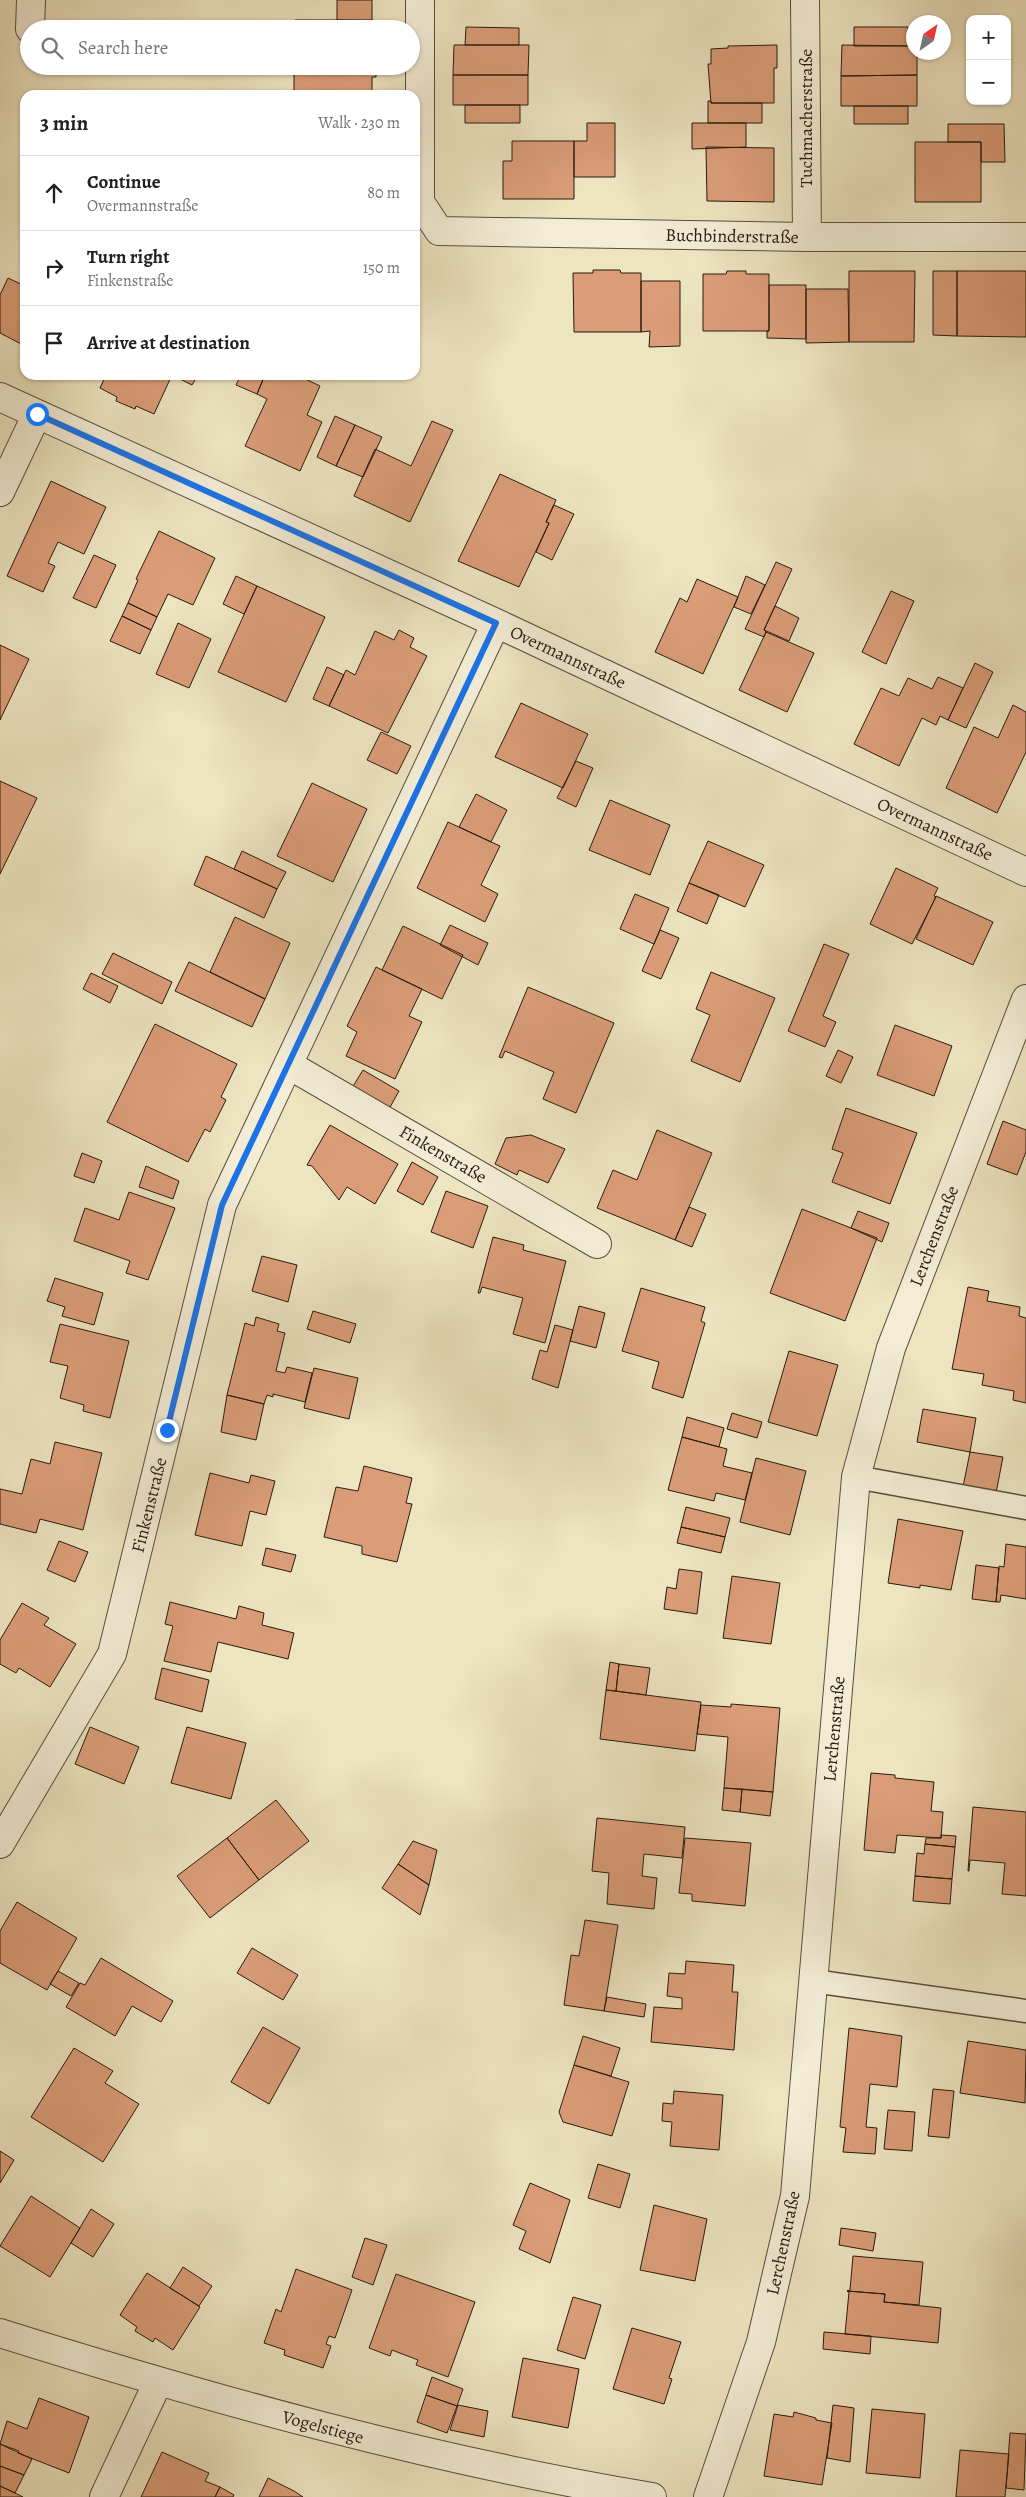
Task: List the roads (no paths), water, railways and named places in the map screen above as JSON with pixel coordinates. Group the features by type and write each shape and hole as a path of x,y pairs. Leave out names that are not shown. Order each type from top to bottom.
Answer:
{"street":[{"path":"30,20 31,0"},
{"name":"Buchbinderstraße","path":"420,0 420,202 439,230 807,237 1026,237"},
{"name":"Tuchmacherstraße","path":"805,0 807,237"},
{"name":"Overmannstraße","path":"0,397 496,623 1026,872"},
{"path":"0,492 37,414"},
{"name":"Finkenstraße","path":"0,1844 112,1654 222,1205 496,623"},
{"name":"Lerchenstraße","path":"708,2497 761,2342 795,2196 856,1477 891,1348 1026,1000"},
{"name":"Finkenstraße","path":"289,1065 597,1244"},
{"name":"Vogelstiege","path":"0,2333 158,2382 356,2436 577,2491 652,2497"},
{"path":"104,2497 158,2382"}],"lane":[{"path":"856,1477 1026,1508"},
{"path":"813,1981 1026,2011"}]}
